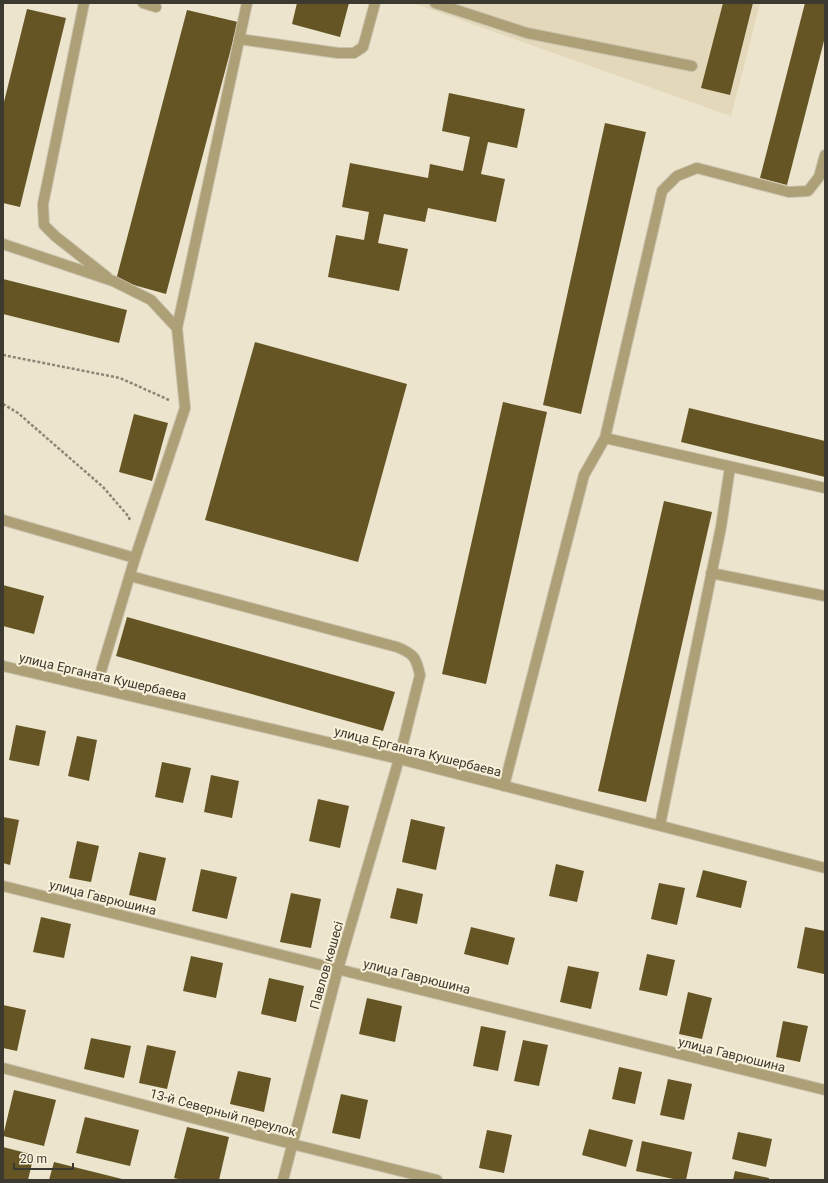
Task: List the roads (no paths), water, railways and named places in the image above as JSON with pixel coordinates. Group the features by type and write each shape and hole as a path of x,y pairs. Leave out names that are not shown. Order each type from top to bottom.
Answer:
{"street":[{"path":"84,3 43,204 44,225 55,236 113,281"},
{"path":"143,3 156,7"},
{"path":"96,688 135,558 185,408 177,328 247,3"},
{"path":"239,39 338,53 354,53 363,47 374,3"},
{"path":"435,3 528,33 692,66"},
{"path":"504,786 584,475 605,438 662,191 677,176 697,168 789,192 808,191 819,178 825,155"},
{"path":"3,244 113,281 151,300 177,328"},
{"path":"605,438 825,488"},
{"path":"660,825 721,527 730,467"},
{"path":"3,520 135,558"},
{"path":"711,574 825,596"},
{"name":"Павлов көшесі","path":"130,576 397,647 410,652 417,662 420,675 399,759 338,969 283,1180"},
{"name":"улица Ерганата Кушербаева","path":"3,666 399,759 825,868"},
{"name":"улица Гаврюшина","path":"3,886 825,1090"},
{"name":"13-й Северный переулок","path":"3,1068 292,1144 437,1180"}]}
